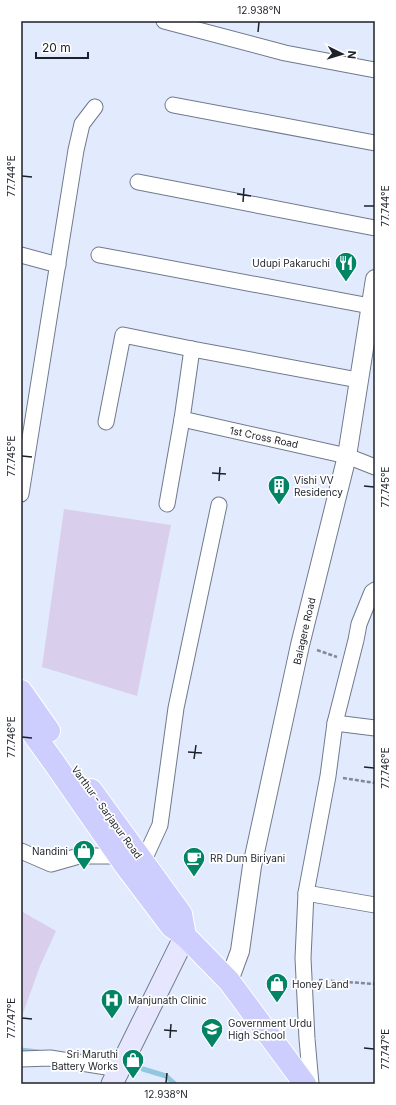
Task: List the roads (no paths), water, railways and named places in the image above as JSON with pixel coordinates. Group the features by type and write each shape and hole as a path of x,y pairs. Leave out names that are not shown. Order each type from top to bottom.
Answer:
{"main road":[{"name":"Varthur - Sarjapur Road","path":"21,691 181,914 185,936"},
{"name":"Varthur - Sarjapur Road","path":"21,717 119,856 171,926 185,936 229,981 305,1084"},
{"path":"116,1076 185,936"}],"street":[{"path":"164,21 188,24 285,53 375,70"},
{"path":"173,105 375,143"},
{"path":"21,494 76,150 82,124 95,107"},
{"path":"138,182 375,228"},
{"path":"21,255 58,265"},
{"path":"99,255 370,306"},
{"name":"Balagere Road","path":"229,981 240,951 252,866 300,645 347,456 358,380 369,358 370,306 375,279"},
{"path":"106,422 123,335 358,380"},
{"path":"167,504 182,419 192,349"},
{"name":"1st Cross Road","path":"182,419 347,456 375,467"},
{"path":"143,862 160,825 176,708 219,505"},
{"path":"310,1084 303,958 306,893 328,776 335,723 359,624 372,592 375,590"},
{"path":"335,723 375,728"},
{"path":"21,851 51,864 79,856 119,856"},
{"path":"306,893 375,905"},
{"path":"21,1059 50,1058 116,1076"}],"waterway":[{"path":"21,1050 38,1052"},
{"path":"80,1056 108,1058"},
{"path":"143,1069 166,1076 175,1084"}],"place":[{"name":"Udupi Pakaruchi","path":"346,282"},
{"name":"Vishi VV Residency","path":"279,506"},
{"name":"Nandini","path":"84,870"},
{"name":"RR Dum Biriyani","path":"194,878"},
{"name":"Honey Land","path":"277,1004"},
{"name":"Manjunath Clinic","path":"112,1020"},
{"name":"Government Urdu High School","path":"212,1048"},
{"name":"Sri Maruthi Battery Works","path":"133,1080"}]}
